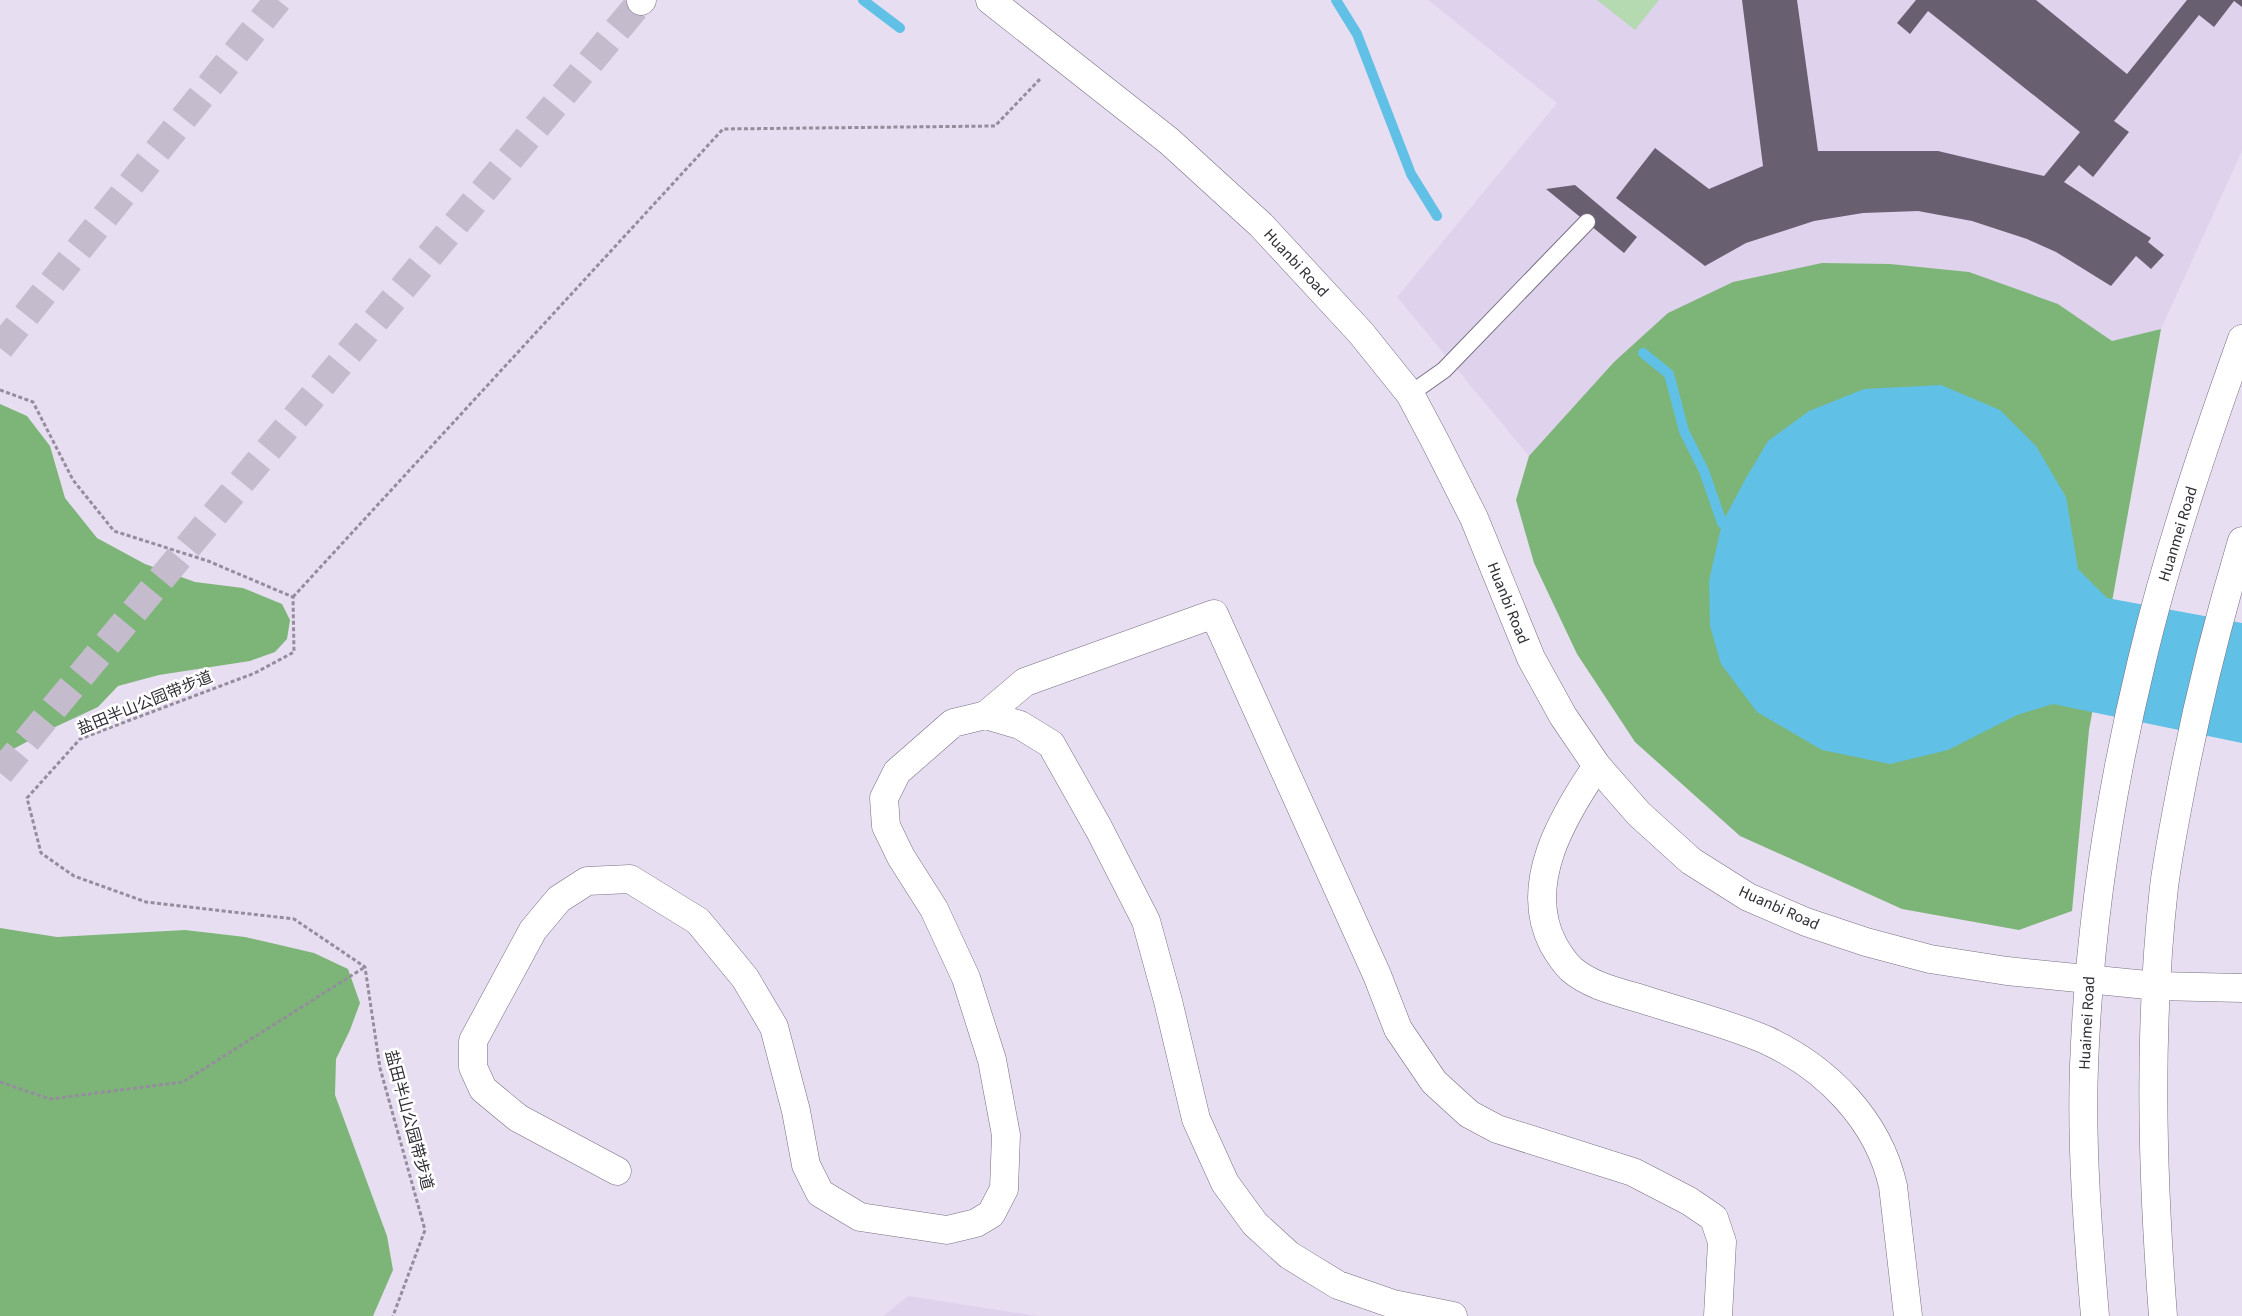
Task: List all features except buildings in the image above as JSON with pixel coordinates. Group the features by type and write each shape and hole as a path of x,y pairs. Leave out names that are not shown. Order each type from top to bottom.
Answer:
{"street":[{"name":"Huanbi Road","path":"990,0 1169,141 1261,225 1361,333 1410,394 1474,518 1531,658 1562,716 1597,766 1640,814 1691,861 1748,897 1806,922 1866,942 1930,959 2007,971 2089,980 2157,986 2242,988"},
{"name":"Huanmei Road","path":"2126,732 2142,659 2202,450 2242,339"},
{"path":"2164,1316 2156,1220 2152,1104 2164,886 2189,743 2226,592 2242,541"},
{"path":"617,1170 518,1118 483,1089 473,1067 473,1041 533,930 559,898 587,881 630,879 698,921 745,978 774,1027 796,1111 806,1165 820,1194 860,1217 947,1230 976,1223 991,1214 1004,1189 1006,1135 992,1060 966,978 934,908 901,857 886,826 884,798 897,772 953,724 986,715 1025,682 1214,614 1377,976 1398,1029 1434,1082 1469,1114 1497,1129 1634,1172 1688,1201 1714,1218 1722,1242 1718,1316"},
{"path":"986,715 1020,725 1051,744 1099,829 1146,921 1168,1001 1196,1119 1225,1184 1255,1224 1289,1254 1338,1285 1393,1304 1453,1316"},
{"name":"Huaimei Road","path":"2095,1316 2086,1204 2083,1124 2089,980 2108,833 2126,732"},
{"path":"1597,766 1574,801 1550,853 1544,874 1542,915 1548,934 1558,954 1571,968 1587,980 1767,1041 1809,1065 1847,1100 1864,1120 1879,1143 1888,1165 1893,1186 1908,1316"}],"lane":[{"path":"1410,394 1444,370 1586,222"}],"path":[{"path":"0,390 33,402 73,480 114,531 208,561 293,596 723,129 995,126 1061,57"},
{"name":"盐田半山公园带步道","path":"293,596 294,652 256,673 80,739 27,798 40,853 74,876 146,902 294,919 365,967 380,1068 425,1230 393,1316"},
{"path":"0,1082 50,1099 183,1082 365,967"}],"shaded area":[{"path":"1428,0 2242,0 2242,151 2161,329 2112,341 2058,304 1614,362 1529,456 1397,297 1557,103"},
{"path":"908,1296 1038,1316 883,1316"}],"green space":[{"path":"1597,0 1659,0 1635,30"},
{"path":"1822,263 1890,264 1969,272 2058,304 2112,341 2161,329 2089,730 2072,911 2019,930 1902,909 1740,836 1635,742 1577,654 1534,563 1516,500 1529,456 1614,362 1668,313 1733,282"},
{"path":"0,404 27,416 50,446 65,498 97,538 145,564 195,582 243,588 282,604 290,620 287,639 275,652 250,661 159,675 118,686 98,707 0,756"},
{"path":"0,928 57,937 185,930 245,937 314,953 348,969 360,1003 336,1059 335,1095 387,1236 393,1270 373,1316 0,1316"}],"water":[{"path":"1941,385 2000,410 2036,446 2066,497 2078,569 2107,598 2242,623 2242,743 2053,704 2017,715 1948,750 1890,764 1822,750 1757,712 1721,664 1710,626 1709,581 1722,523 1746,478 1768,441 1809,411 1864,389"}],"waterway":[{"path":"863,0 900,28"},
{"path":"1336,0 1357,34 1411,174 1437,216"},
{"path":"1643,353 1669,374 1684,431 1704,471 1722,523"}],"tunnel":[{"path":"0,348 278,0"},
{"path":"0,773 641,1"}]}
